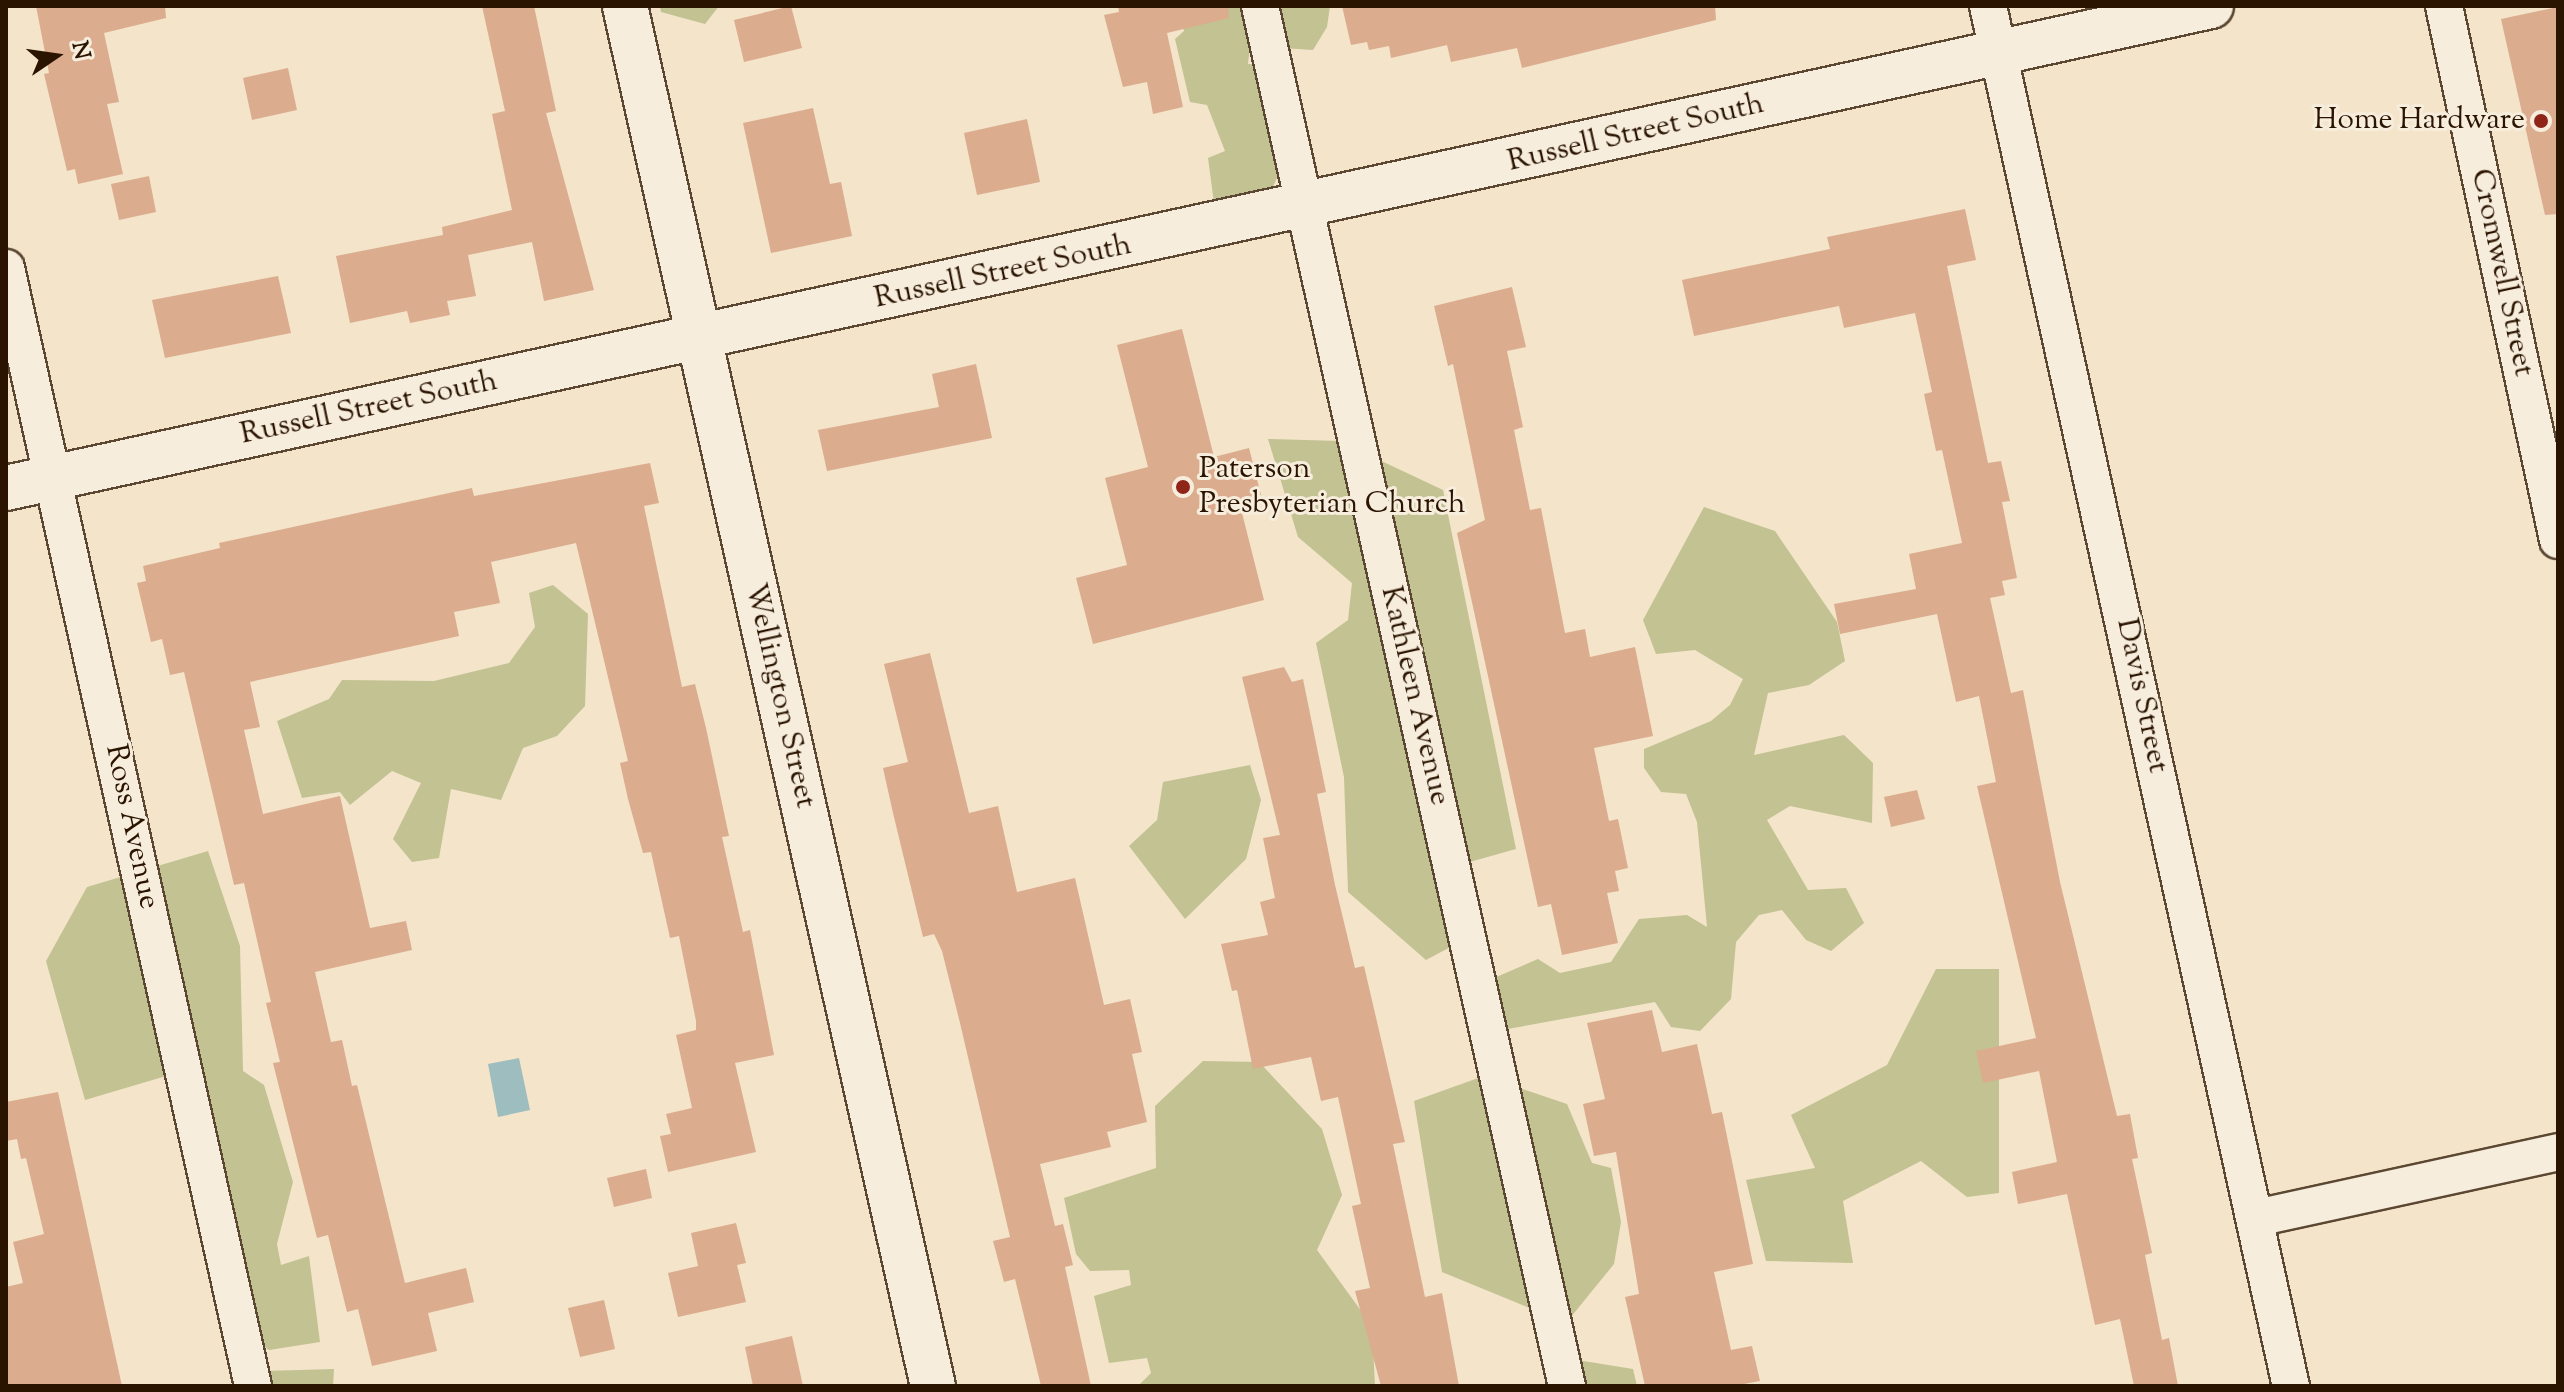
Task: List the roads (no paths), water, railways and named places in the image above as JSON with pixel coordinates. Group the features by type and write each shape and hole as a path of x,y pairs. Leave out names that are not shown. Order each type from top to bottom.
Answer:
{"street":[{"name":"Wellington Street","path":"625,6 933,1386"},
{"name":"Kathleen Avenue","path":"1260,6 1567,1386"},
{"name":"Davis Street","path":"1988,6 2291,1386"},
{"name":"Russell Street South","path":"6,488 1305,207 2211,6"},
{"name":"Cromwell Street","path":"2444,6 2558,540"},
{"name":"Ross Avenue","path":"6,268 253,1386"},
{"path":"2256,1218 2558,1152"}],"water":[{"path":"519,1058 530,1110 498,1117 488,1064"}],"place":[{"name":"Home Hardware","path":"2541,121"},
{"name":"Paterson Presbyterian Church","path":"1183,487"}]}
